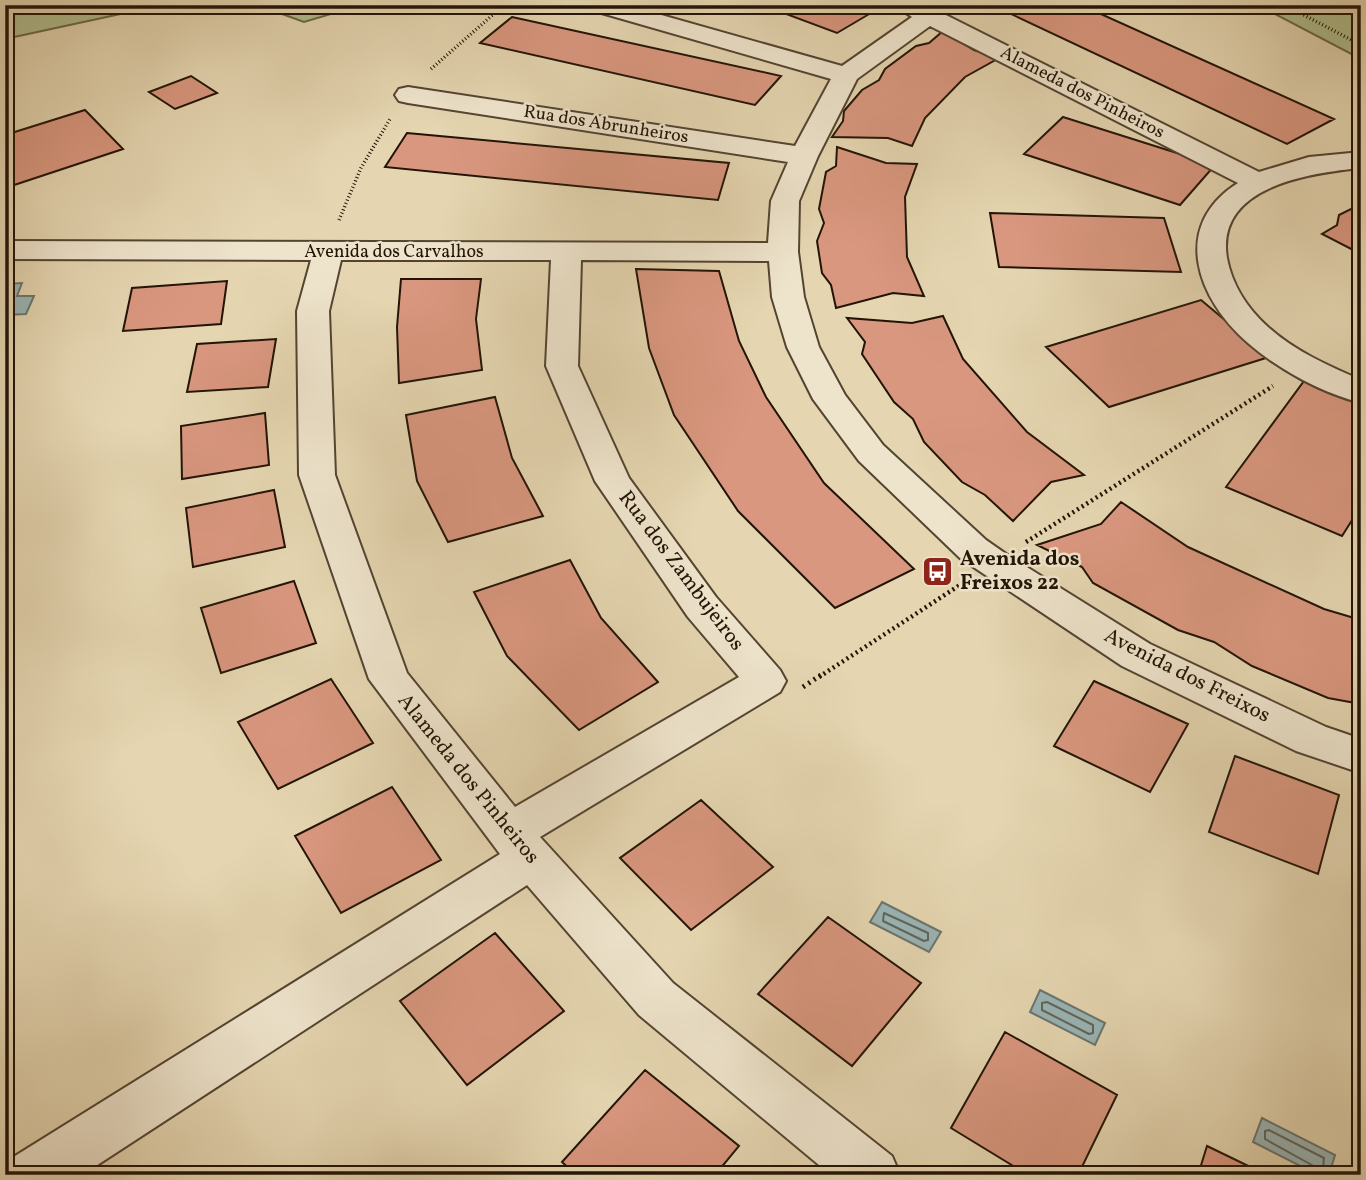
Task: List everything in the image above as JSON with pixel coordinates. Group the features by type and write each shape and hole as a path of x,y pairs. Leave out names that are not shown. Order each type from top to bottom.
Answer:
{"street":[{"path":"599,5 846,75"},
{"name":"Avenida dos Freixos","path":"918,10 846,75 804,156 785,201 783,251 788,298 803,347 830,399 871,453 973,549 993,564 1136,655 1311,739 1361,755"},
{"name":"Alameda dos Pinheiros","path":"918,10 1257,182"},
{"name":"Rua dos Abrunheiros","path":"408,95 804,156"},
{"path":"1361,160 1304,166 1257,182 1223,208 1208,242 1216,283 1248,326 1304,367 1361,393"},
{"name":"Avenida dos Carvalhos","path":"5,250 328,253 783,251"},
{"name":"Rua dos Zambujeiros","path":"520,845 766,681 702,607 613,481 562,366 566,251"},
{"name":"Alameda dos Pinheiros","path":"328,253 313,311 317,475 388,679 520,845 656,999 873,1175"},
{"path":"34,1175 520,845"}],"path":[{"path":"1285,5 1361,45"},
{"path":"793,694 1304,367"}],"green space":[{"path":"5,5 162,5 5,39"},
{"path":"257,5 361,5 304,22"},
{"path":"1258,5 1361,5 1361,59"}],"water":[{"path":"22,283 17,296 34,296 26,314 5,315 5,284"},
{"path":"882,902 941,932 929,952 870,922"},
{"path":"1040,990 1105,1023 1095,1045 1030,1012"},
{"path":"1262,1118 1335,1155 1329,1175 1318,1175 1253,1142"}],"building":[{"path":"762,5 863,5 876,10 837,33"},
{"path":"992,5 1081,5 1334,119 1287,144"},
{"path":"512,17 781,76 755,105 480,43"},
{"path":"943,31 974,50 999,58 965,77 925,118 912,146 888,138 832,137 843,121 844,111 862,90 879,80 885,69 916,46 929,43"},
{"path":"191,76 217,93 175,109 149,92"},
{"path":"85,110 123,149 5,188 5,135"},
{"path":"1063,117 1215,165 1180,205 1024,154"},
{"path":"407,133 729,163 718,200 385,167"},
{"path":"837,147 886,163 917,164 905,197 907,257 924,296 893,293 836,308 831,285 822,273 817,241 824,223 819,209 826,172 836,166"},
{"path":"1355,207 1361,208 1361,254 1322,234 1337,225 1339,215"},
{"path":"990,213 1164,218 1181,272 999,267"},
{"path":"636,269 719,271 739,341 766,397 824,483 914,569 835,608 738,511 674,415 649,348"},
{"path":"401,279 481,279 476,319 482,370 399,383 397,327"},
{"path":"227,281 221,324 123,331 132,288"},
{"path":"1201,300 1269,357 1109,407 1046,347"},
{"path":"943,316 963,359 1027,432 1084,475 1051,482 1013,521 985,495 962,482 924,442 913,419 894,402 862,354 865,342 847,318 912,323"},
{"path":"276,339 268,387 187,392 197,344"},
{"path":"1304,381 1361,403 1361,506 1342,536 1226,487"},
{"path":"495,397 512,458 543,516 448,542 417,481 406,415"},
{"path":"265,413 269,465 182,479 181,426"},
{"path":"274,490 285,547 193,567 186,508"},
{"path":"1121,502 1188,547 1324,609 1361,620 1361,704 1328,698 1252,666 1214,642 1178,630 1093,583 1082,567 1037,545 1101,524"},
{"path":"570,560 601,618 658,682 579,730 507,656 474,592"},
{"path":"294,581 316,643 221,673 201,608"},
{"path":"331,679 373,743 278,789 238,722"},
{"path":"1094,681 1188,724 1150,792 1054,746"},
{"path":"1235,756 1339,795 1318,874 1209,832"},
{"path":"392,787 441,860 341,913 295,836"},
{"path":"701,800 773,867 691,930 620,858"},
{"path":"828,917 921,983 852,1066 758,994"},
{"path":"495,933 564,1011 467,1085 400,1001"},
{"path":"1005,1032 1117,1095 1078,1175 1028,1175 951,1128"},
{"path":"645,1070 739,1146 715,1175 576,1175 562,1162"},
{"path":"1207,1146 1267,1175 1198,1175"}],"place":[{"name":"Avenida dos Freixos 22","path":"937,571"}]}
